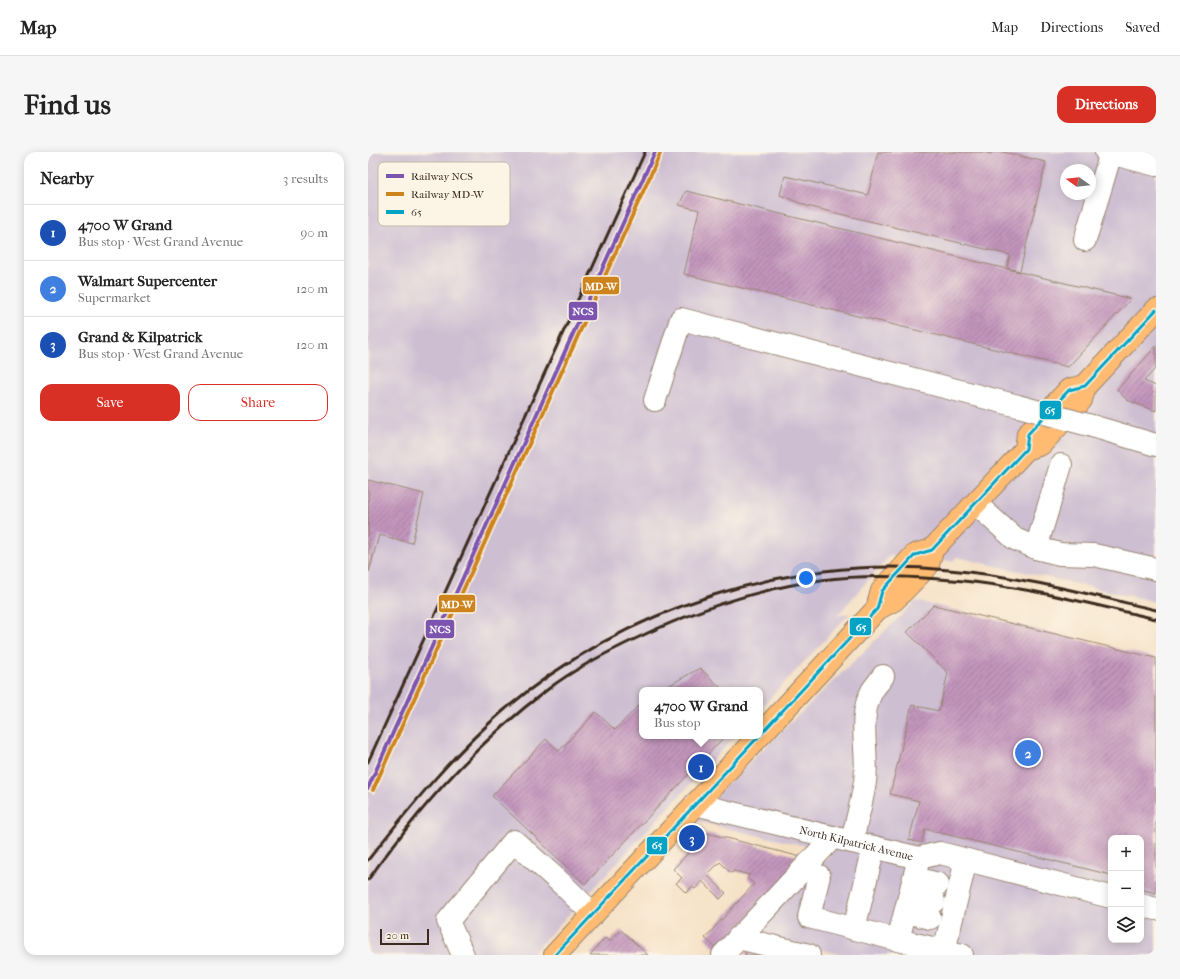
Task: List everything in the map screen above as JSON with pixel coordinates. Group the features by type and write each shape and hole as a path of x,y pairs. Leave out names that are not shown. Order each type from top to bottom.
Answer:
{"main road":[{"path":"763,731 877,609 882,591 915,555 932,550 1026,449 1028,434 1069,390 1085,386 1156,310"},
{"path":"555,955 755,739"}],"street":[{"path":"1085,240 1109,153 1156,165"},
{"path":"655,400 681,319 1018,406 1156,445"},
{"path":"1036,548 1061,464"},
{"path":"976,504 1015,539 1036,548 1060,554 1094,555 1156,569"},
{"path":"723,955 738,938 842,840 865,782 866,764 864,730 867,704 872,690 883,676"},
{"name":"North Kilpatrick Avenue","path":"695,804 874,847 912,886 940,853 1108,896"},
{"path":"463,955 448,921 514,841 593,914"},
{"path":"854,929 874,847"},
{"path":"819,876 809,917 953,953 946,904 966,860"},
{"path":"912,886 946,904"},
{"path":"912,886 946,904"},
{"path":"898,940 912,886"},
{"path":"1144,906 1156,909"},
{"path":"738,938 808,955"}],"shaded area":[{"path":"368,152 1156,152 1156,602 957,557 953,561 889,556 837,616 850,613 763,706 763,687 639,687 639,739 732,739 531,955 368,955"},
{"path":"916,601 1156,659 1156,955 843,955 750,933 833,852 690,820"}],"building":[{"path":"878,152 984,152 991,154 992,152 1003,152 1046,162 1020,271 1007,268 1010,255 807,206 780,195 785,176 868,195"},
{"path":"686,191 1131,299 1068,367 684,274 699,210 679,205"},
{"path":"1156,346 1156,368 1144,381 1156,386 1156,411 1127,400 1117,390"},
{"path":"368,480 424,494 412,543 379,535 369,572"},
{"path":"934,605 1156,658 1156,893 1144,890 1144,835 1108,835 1108,874 925,829 922,843 909,840 919,801 890,794 912,705 939,711 948,673 907,632"},
{"path":"700,668 720,687 666,687"},
{"path":"639,705 639,739 722,739 585,884 492,796 546,739 559,751 596,712 615,730"},
{"path":"707,833 805,858 719,951 705,938 754,884 747,878 750,875 734,871 731,873 720,862 707,875 726,893 720,899 702,881 695,889 692,887 686,893 676,883 682,878 673,869"},
{"path":"621,930 648,955 590,955 605,938 610,941"},
{"path":"746,950 762,955 745,955"}],"railway":[{"path":"368,762 645,152"},
{"path":"368,860 399,821 449,763 503,711 551,674 602,643 656,616 712,596 770,580 829,571 889,567 949,570 1027,581 1156,610"},
{"path":"368,880 407,828 450,778 497,732 557,682 579,668 625,644 682,618 727,602 774,589 835,578 880,576 910,577 966,581 1021,589 1156,619"}],"rail line":[{"name":"NCS","path":"368,788 655,152"},
{"name":"MD-W","path":"373,790 660,154"}],"transit line":[{"name":"65","path":"763,732 877,609 882,591 915,555 932,550 1026,449 1028,434 1069,390 1085,386 1156,310"},
{"name":"65","path":"555,955 756,739"}],"place":[{"name":"Walmart Supercenter","path":"1028,753"},
{"name":"4700 W Grand","path":"701,767"},
{"name":"Grand & Kilpatrick","path":"692,838"}]}
